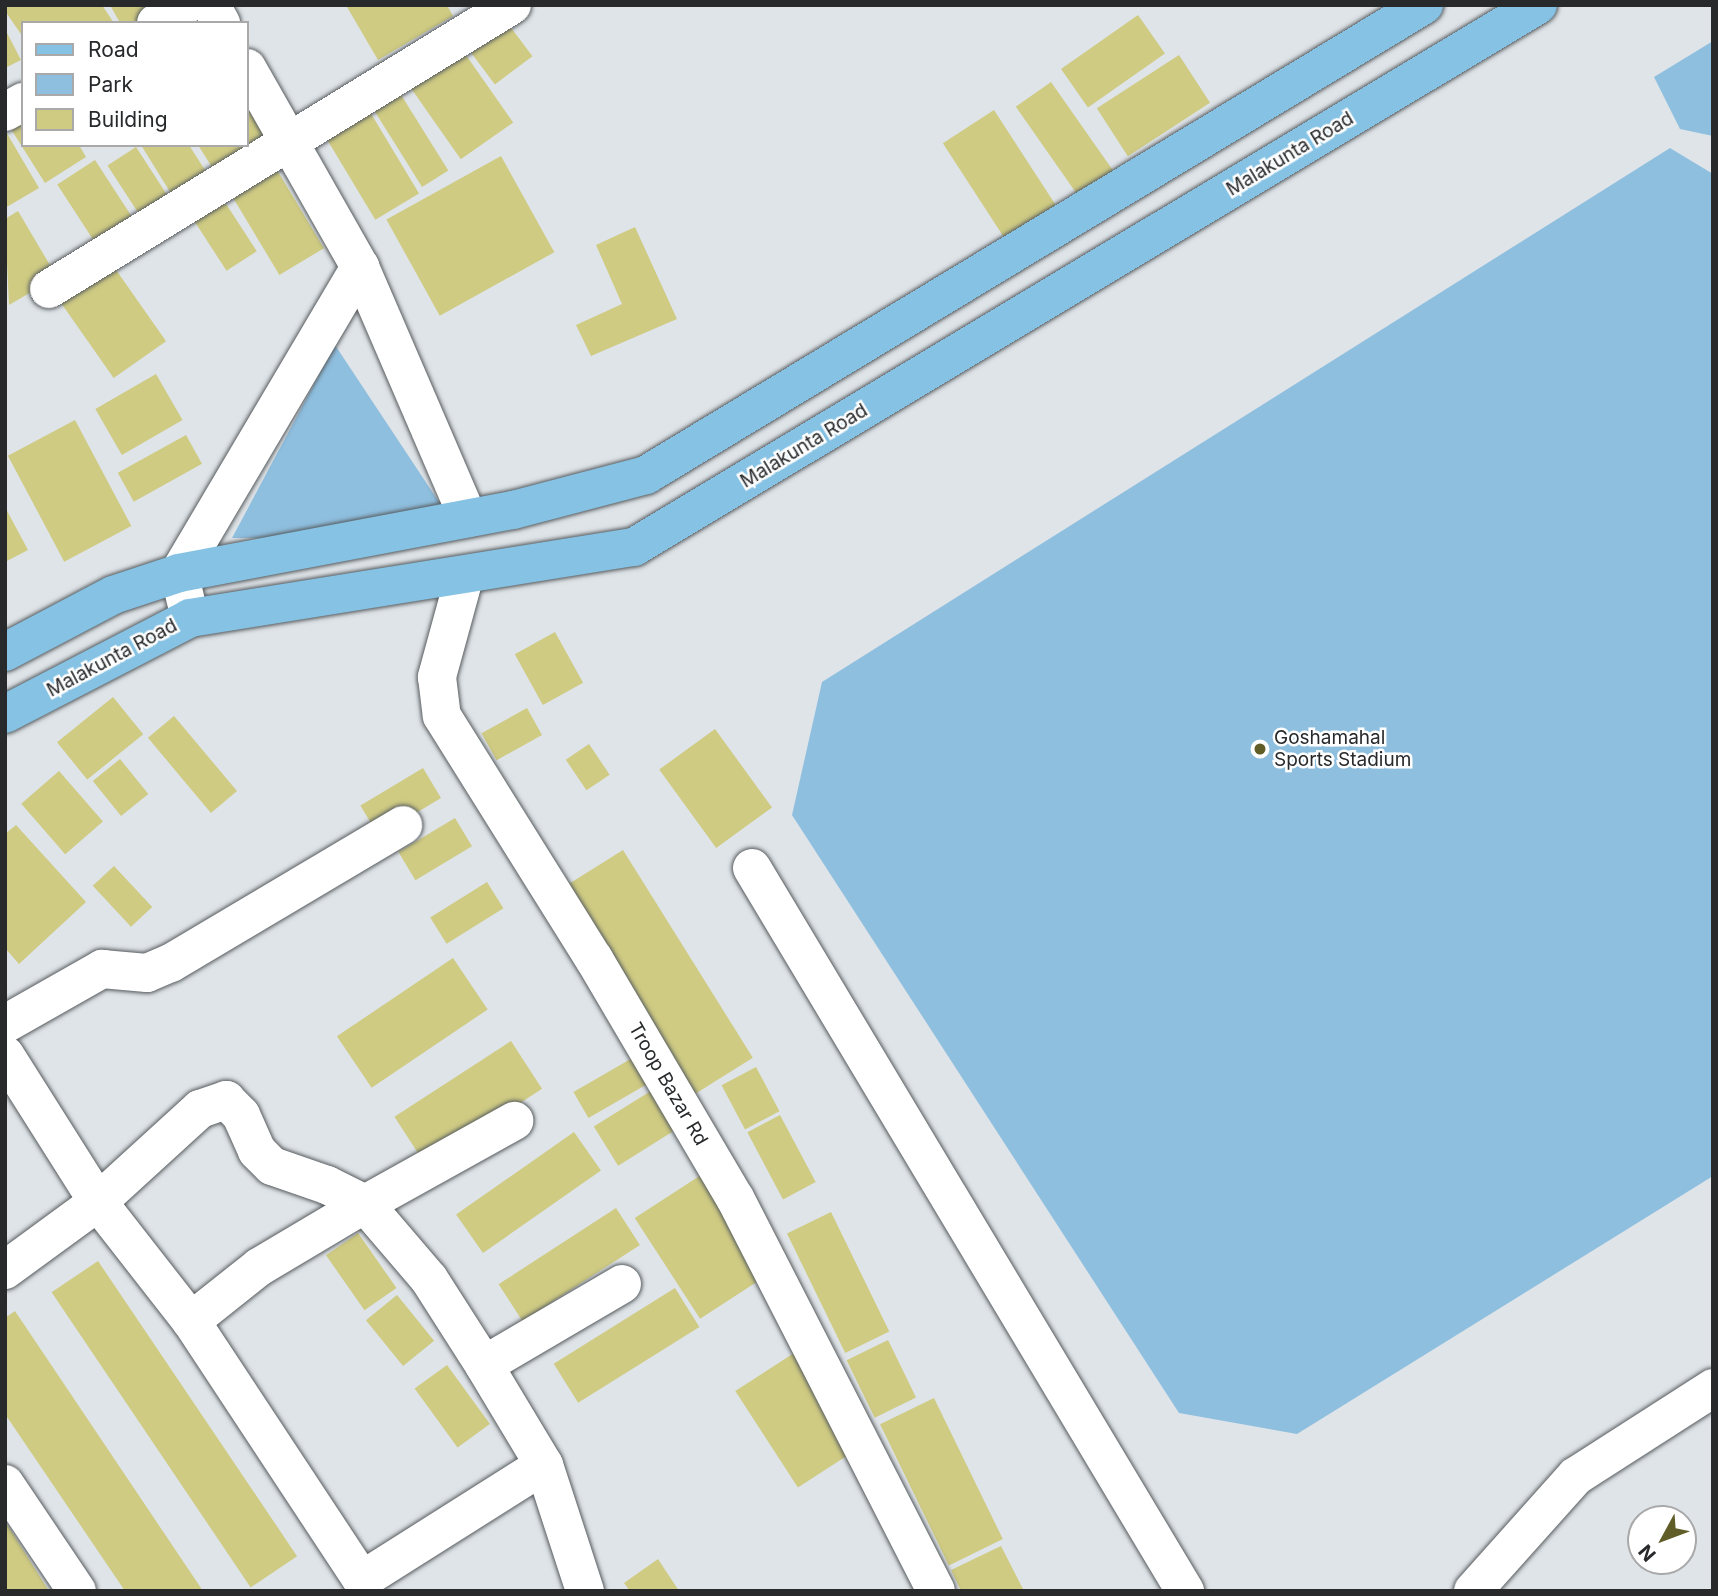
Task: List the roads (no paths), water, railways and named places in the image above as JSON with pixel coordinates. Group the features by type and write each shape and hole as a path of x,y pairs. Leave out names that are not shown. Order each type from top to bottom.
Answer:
{"main road":[{"path":"5,652 113,595 179,573 468,518 646,475 1424,5"},
{"name":"Malakunta Road","path":"5,714 190,618 464,578 634,547 1538,5"}],"street":[{"path":"159,21 186,5"},
{"path":"211,5 220,21"},
{"path":"49,289 512,5"},
{"path":"248,70 360,267 468,518"},
{"path":"5,112 21,103"},
{"path":"190,618 179,573 360,267"},
{"name":"Troop Bazar Rd","path":"464,578 438,677 442,716 594,959 735,1198 936,1591"},
{"path":"5,1024 102,969 147,973 171,963 403,825"},
{"path":"752,869 1185,1591"},
{"path":"5,1055 98,1202 191,1321 354,1585 544,1465"},
{"path":"5,1270 98,1202 201,1110 226,1100 241,1115 257,1151 272,1166 327,1185 365,1204 429,1279 544,1465 585,1591"},
{"path":"191,1321 259,1267 514,1121"},
{"path":"484,1365 622,1284"},
{"path":"1492,1583 1576,1476 1713,1388"},
{"path":"5,1484 77,1591"}],"place":[{"name":"Goshamahal Sports Stadium","path":"1260,749"}]}
